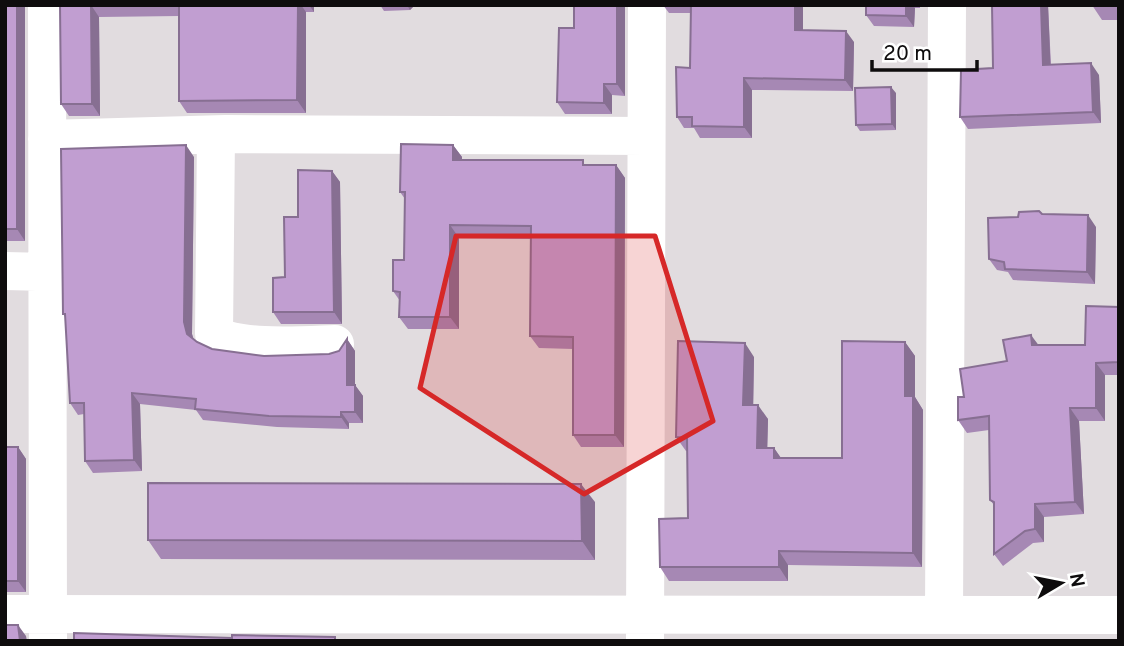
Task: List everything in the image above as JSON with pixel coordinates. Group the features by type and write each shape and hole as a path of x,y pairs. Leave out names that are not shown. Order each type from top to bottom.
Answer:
{"street":[{"path":"47,5 48,627"},
{"path":"645,628 647,5"},
{"path":"944,615 947,5"},
{"path":"47,139 216,135 646,136"},
{"path":"216,135 214,334 223,340 274,345 335,344"},
{"path":"5,271 48,272"},
{"path":"5,614 48,627 645,628 944,615 1119,615"}],"highlighted area":[{"path":"456,236 655,236 713,421 584,494 420,388"}],"building":[{"path":"5,5 17,5 17,229 5,229"},
{"path":"60,5 91,5 92,104 61,104"},
{"path":"172,5 298,5 297,100 179,101 179,6"},
{"path":"574,5 617,5 617,84 604,84 604,103 557,102 559,28 574,28"},
{"path":"691,5 795,5 795,30 846,31 845,80 744,78 744,127 692,126 692,117 677,117 676,67 690,68"},
{"path":"866,5 906,5 906,16 866,15"},
{"path":"992,5 1041,5 1043,65 1091,63 1093,112 960,117 961,70 993,68"},
{"path":"891,87 892,124 856,125 855,88"},
{"path":"401,144 453,145 453,160 583,160 583,165 616,165 615,435 573,435 573,337 530,336 531,226 450,225 450,317 399,317 400,292 393,291 393,260 404,260 405,192 400,192"},
{"path":"186,145 184,322 187,334 212,349 264,356 329,354 339,351 347,339 347,385 355,385 355,412 341,412 341,417 269,416 195,409 196,399 132,393 134,460 85,461 84,403 70,403 63,314 61,149"},
{"path":"298,170 332,171 334,312 273,312 273,278 285,277 284,217 298,217"},
{"path":"1039,211 1042,214 1088,215 1087,272 1005,269 1004,262 989,259 988,218 1018,217 1019,212"},
{"path":"1086,306 1119,307 1119,362 1096,363 1096,408 1070,408 1075,502 1035,504 1035,529 1025,531 994,554 989,416 958,420 958,397 964,397 960,369 1007,361 1003,340 1031,335 1032,345 1085,345"},
{"path":"678,341 745,343 743,405 758,405 757,448 774,448 774,458 842,458 842,341 905,342 905,396 913,396 913,553 779,551 779,567 660,567 659,519 688,518 687,438 676,437"},
{"path":"5,447 18,447 18,581 5,581"},
{"path":"148,483 581,484 582,541 148,540"},
{"path":"5,625 18,625 20,641 5,641"},
{"path":"74,633 232,638 232,635 335,637 335,641 74,641"}]}
